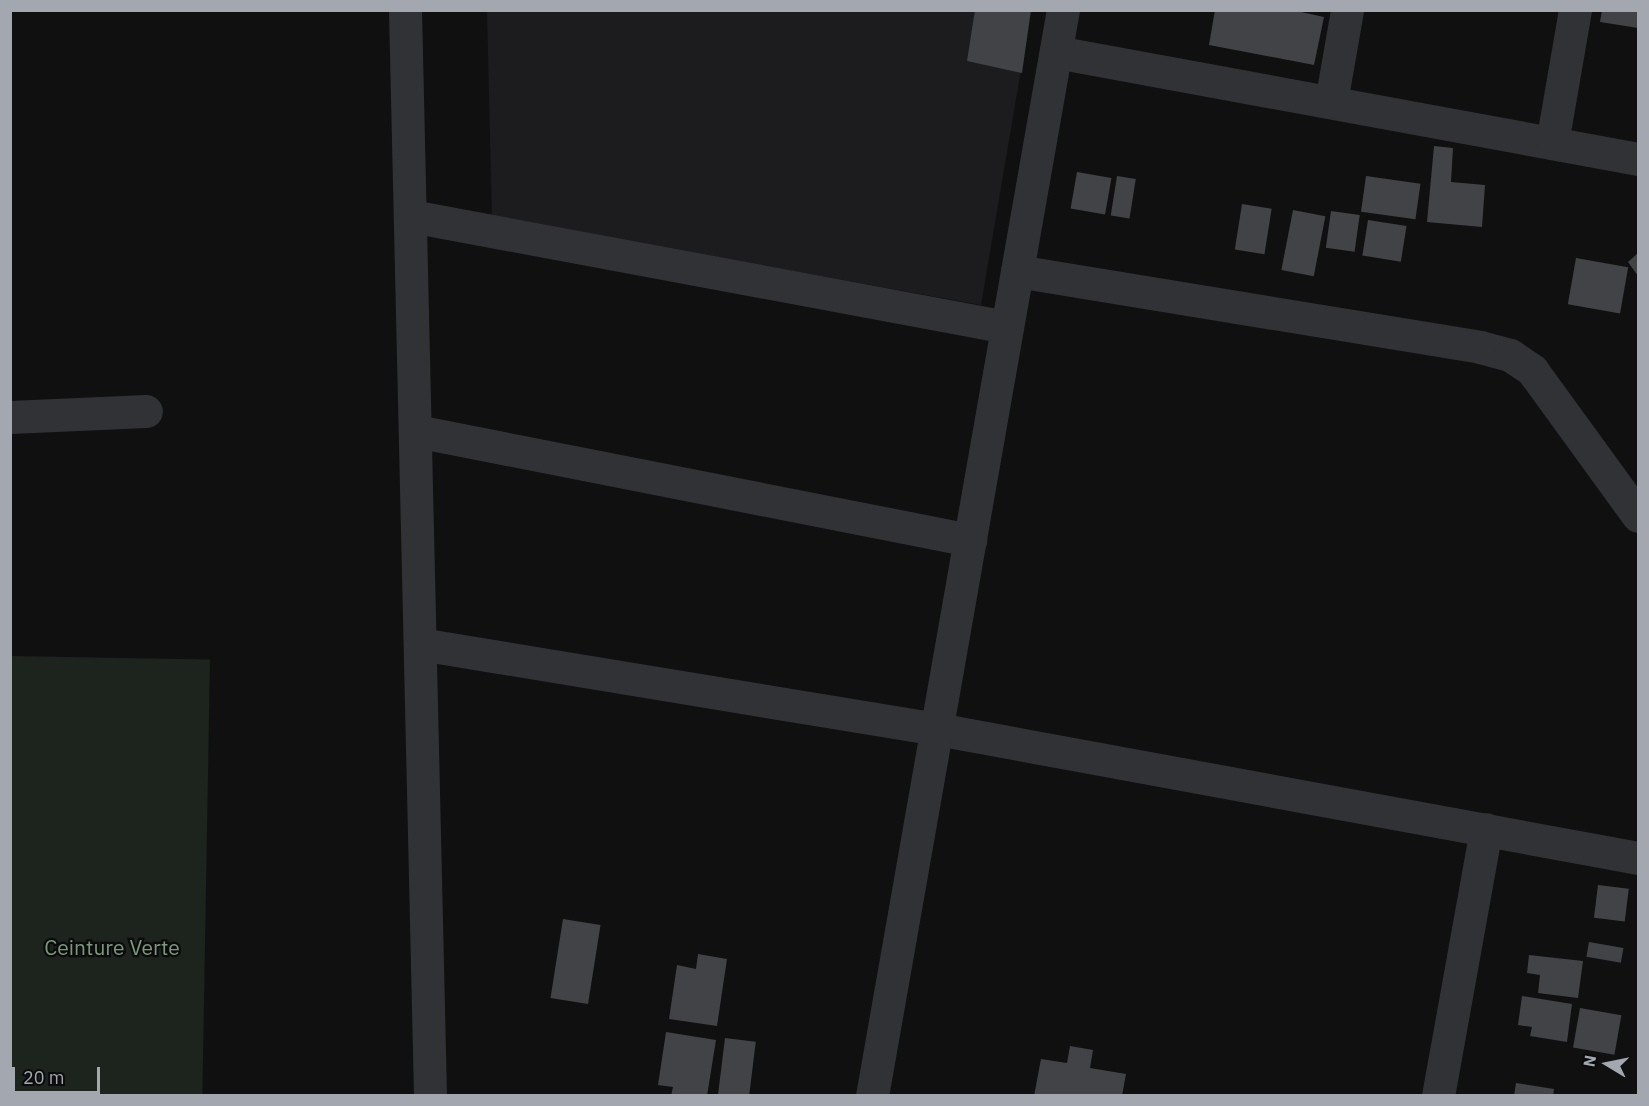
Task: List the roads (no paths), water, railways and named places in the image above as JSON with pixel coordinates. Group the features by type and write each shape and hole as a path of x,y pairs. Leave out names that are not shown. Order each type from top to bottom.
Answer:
{"street":[{"path":"405,10 420,644 434,1095"},
{"path":"872,1095 1063,10"},
{"path":"1331,102 1347,10"},
{"path":"1552,143 1575,10"},
{"path":"1056,52 1638,159"},
{"path":"411,216 1008,327"},
{"path":"1017,271 1480,347 1510,355 1532,370 1638,516"},
{"path":"10,417 146,411"},
{"path":"416,431 970,540"},
{"path":"420,644 937,729 1638,858"},
{"path":"1438,1095 1486,829"}],"park label":[{"name":"Ceinture Verte","path":"112,947"}]}
